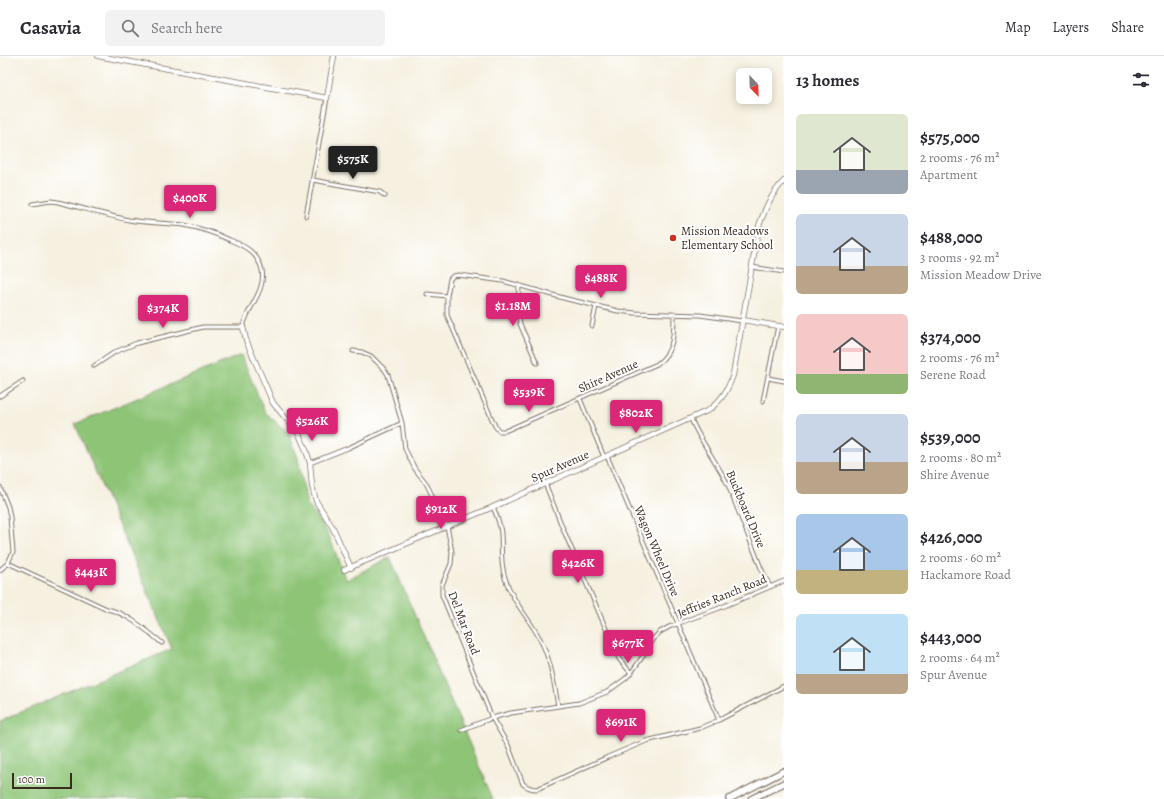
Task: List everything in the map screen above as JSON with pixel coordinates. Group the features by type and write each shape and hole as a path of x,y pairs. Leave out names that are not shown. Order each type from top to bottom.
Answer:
{"highway":[{"path":"729,799 784,771"},
{"path":"751,799 784,783"}],"street":[{"path":"98,56 327,98"},
{"path":"306,216 334,56"},
{"path":"313,180 380,192 385,196"},
{"name":"Spur Avenue","path":"344,570 493,507 691,419 709,410 722,399 728,390 733,375 759,226 770,198 784,180"},
{"path":"32,204 51,201 58,202 127,219 150,223 183,225 207,230 243,245 251,250 256,256 262,269 262,277 261,287 245,317 244,327 246,340 273,403 299,434 310,463 312,486 316,502 333,528 351,568"},
{"path":"752,267 784,272"},
{"name":"Shire Avenue","path":"519,286 503,281 459,275 453,276 450,279 447,296 447,315 495,426 499,431 505,431 657,364 669,352 673,342 674,315"},
{"path":"538,363 520,324 518,309 519,286 596,306 635,314 700,315 784,327"},
{"path":"427,294 447,296"},
{"path":"592,326 596,306"},
{"path":"763,401 778,326"},
{"path":"94,366 115,352 137,343 203,327 244,327"},
{"name":"Del Mar Road","path":"352,351 362,352 371,356 385,370 391,382 402,423 405,449 408,457 426,483 447,526 452,552 451,564 442,585 442,595 492,718 508,745 524,784 532,789 537,789 608,757 646,742 700,728 719,720"},
{"path":"768,378 784,381"},
{"path":"0,396 23,381"},
{"name":"Wagon Wheel Drive","path":"580,399 719,720"},
{"name":"Buckboard Drive","path":"691,419 697,434 724,476 770,587"},
{"path":"310,463 348,448 402,423"},
{"path":"545,483 563,529 619,659 631,673"},
{"path":"0,487 8,507 13,552 8,563 0,570"},
{"path":"493,507 501,534 501,556 505,578 514,600 546,650 558,706"},
{"path":"8,563 107,609 117,611 162,642"},
{"name":"Jeffries Ranch Road","path":"461,730 492,718 511,713 578,703 607,692 631,673 652,640 660,632 784,581"},
{"path":"719,720 784,686"}],"green space":[{"path":"241,355 265,412 289,434 298,458 307,504 328,533 346,580 390,557 493,799 0,799 0,721 172,649 75,424"}],"place":[{"name":"Mission Meadows Elementary School","path":"673,238"}]}
